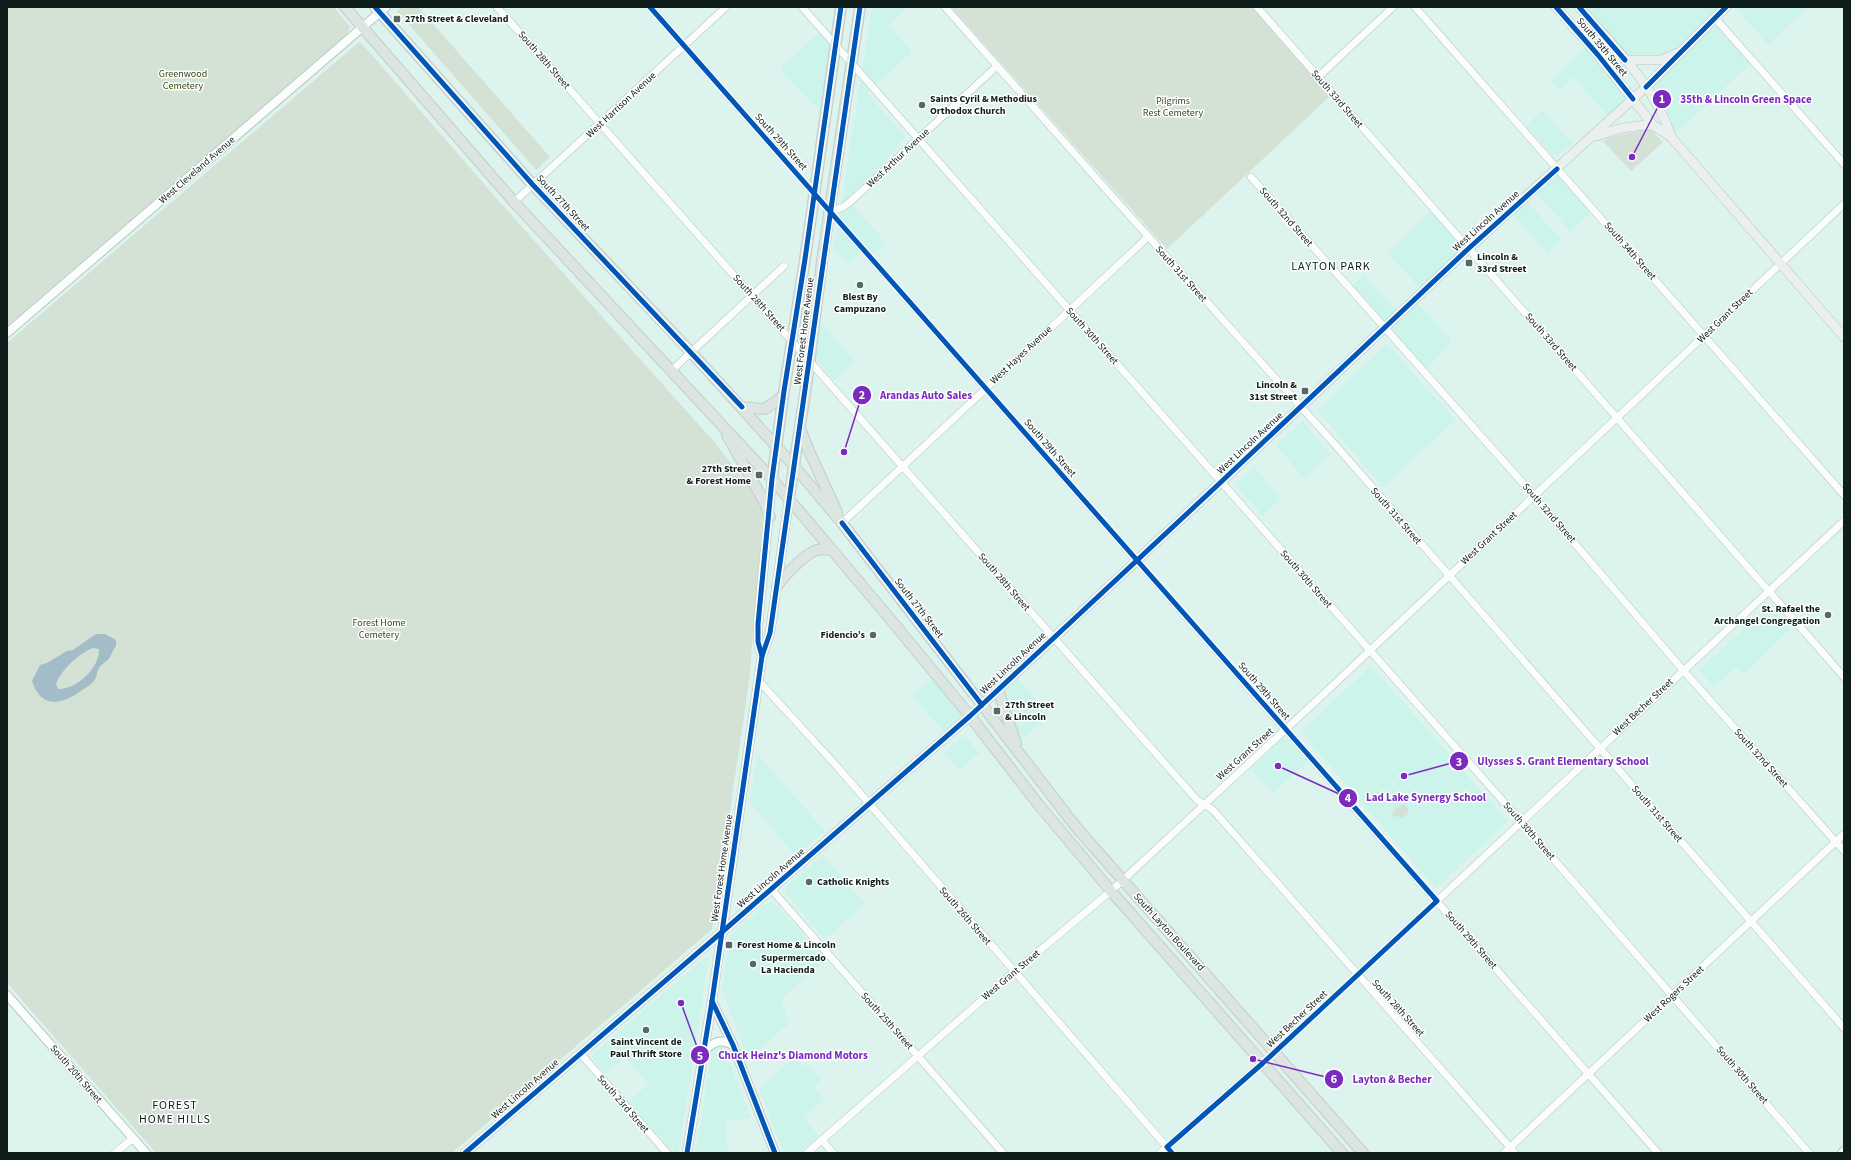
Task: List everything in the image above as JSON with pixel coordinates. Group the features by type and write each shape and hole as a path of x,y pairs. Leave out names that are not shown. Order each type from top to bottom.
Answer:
{"main road":[{"path":"345,7 514,202 672,370 790,499 970,716"},
{"name":"West Forest Home Avenue","path":"762,656 758,642 758,624 770,516 772,479 841,7"},
{"name":"West Forest Home Avenue","path":"687,1153 712,1001 758,680 762,656 770,633 860,7"},
{"name":"South 35th Street","path":"1556,7 1598,55 1653,125 1671,138 1844,337"},
{"name":"South 35th Street","path":"1579,7 1625,60 1646,87 1667,126 1671,138"},
{"name":"West Lincoln Avenue","path":"465,1153 970,716 1301,408 1468,249 1646,87 1726,7"},
{"name":"South 27th Street","path":"380,9 533,185 691,352 794,466 842,523 982,705"},
{"path":"1625,60 1661,60 1682,51"},
{"path":"1590,139 1607,132 1642,125 1653,125"},
{"path":"742,407 765,409 783,396"},
{"path":"718,420 765,503 770,516"},
{"path":"800,427 809,451 842,523"},
{"path":"777,586 783,577 810,554 822,549 832,550"},
{"path":"998,690 1018,752"},
{"name":"South Layton Boulevard","path":"982,705 1076,827 1276,1052 1363,1153"},
{"name":"South Layton Boulevard","path":"970,716 1038,804 1111,891 1342,1153"}],"street":[{"name":"South 28th Street","path":"497,7 1197,800 1212,810 1512,1150"},
{"name":"South 29th Street","path":"650,7 1658,1153"},
{"name":"West Harrison Avenue","path":"514,202 726,7"},
{"name":"South 30th Street","path":"802,7 1070,310 1369,652 1521,822 1809,1153"},
{"name":"South 31st Street","path":"945,7 1449,576 1844,1028"},
{"name":"South 33rd Street","path":"1257,7 1844,677"},
{"path":"1318,77 1393,7"},
{"name":"South 34th Street","path":"1415,7 1844,495"},
{"name":"West Cleveland Avenue","path":"7,333 363,27 380,9"},
{"path":"1715,18 1844,164"},
{"name":"West Arthur Avenue","path":"830,212 844,207 850,202 997,66"},
{"name":"South 32nd Street","path":"1250,177 1534,496 1683,670 1844,851"},
{"name":"West Grant Street","path":"807,1153 1014,972 1111,891 1369,652 1844,204"},
{"name":"West Hayes Avenue","path":"842,523 1148,237"},
{"path":"672,370 784,266"},
{"name":"West Becher Street","path":"1160,1153 1276,1052 1844,521"},
{"name":"South 26th Street","path":"758,680 869,804 1172,1153"},
{"name":"West Rogers Street","path":"1504,1153 1512,1150 1589,1074 1844,834"},
{"name":"South 25th Street","path":"771,889 1003,1153"},
{"name":"South 20th Street","path":"7,995 146,1153"},
{"path":"712,1001 733,1045 775,1153"},
{"path":"704,1050 715,1042 726,1042 733,1045"},
{"name":"South 23rd Street","path":"580,1054 667,1153"},
{"path":"115,1153 132,1138"},
{"path":"822,1140 833,1153"}],"shaded area":[{"path":"872,7 908,7 889,25 912,52 866,93 906,137 850,202 886,243 870,257 863,249 848,263 834,249"},
{"path":"1579,7 1726,7 1715,18 1753,61 1671,137 1646,87 1681,52 1666,58 1625,60"},
{"path":"1735,7 1808,7 1768,45"},
{"path":"823,30 836,45 827,109 817,107 811,103 780,68"},
{"path":"1589,44 1633,99 1611,119 1574,77 1559,91 1550,81"},
{"path":"1542,110 1572,143 1557,156 1553,156 1526,126"},
{"path":"1557,169 1593,210 1570,231 1533,190"},
{"path":"1524,198 1561,239 1547,253 1510,211"},
{"path":"1433,209 1468,249 1423,292 1388,253"},
{"path":"1364,275 1400,314 1414,300 1452,341 1423,371 1349,289"},
{"path":"821,323 855,362 834,380 816,359"},
{"path":"1387,344 1455,420 1383,487 1317,410"},
{"path":"1303,421 1330,454 1304,478 1276,446"},
{"path":"1254,466 1281,499 1263,516 1235,484"},
{"path":"1770,605 1791,629 1743,675 1736,667 1714,687 1699,670"},
{"path":"1371,666 1508,821 1436,888 1301,732"},
{"path":"935,675 970,716 947,735 912,695"},
{"path":"1014,675 1050,715 1016,745 998,690"},
{"path":"964,735 980,753 959,770 944,753"},
{"path":"1282,739 1288,740 1307,762 1274,793 1251,769"},
{"path":"757,754 825,831 796,856 750,803"},
{"path":"823,855 865,904 825,939 785,892 786,887"},
{"path":"768,902 775,904 825,960 780,1000 790,1023 748,1059 722,989 730,936"},
{"path":"707,956 710,958 706,973 679,1150 677,1153 674,1153 629,1101 649,1084 625,1057 606,1074 592,1057 593,1054"},
{"path":"716,1045 721,1045 724,1048 751,1118 725,1121 728,1152 696,1153 712,1048"},
{"path":"795,1057 805,1068 809,1064 821,1080 813,1087 824,1099 803,1117 819,1136 800,1153 784,1153 759,1088"}],"green space":[{"name":"Greenwood Cemetery","path":"7,7 334,7 350,27 347,34 7,326"},
{"path":"402,7 418,7 550,157 536,170 397,11"},
{"name":"Pilgrims Rest Cemetery","path":"951,7 1252,7 1330,96 1167,249"},
{"name":"Forest Home Cemetery","path":"359,42 715,443 761,502 763,511 749,682 713,925 711,930 452,1153 156,1153 7,983 7,343"},
{"path":"1650,129 1663,142 1631,171 1603,141 1609,137"},
{"path":"1403,804 1408,808 1408,814 1401,818 1399,816 1395,817 1392,815 1394,809"}],"water":[{"path":"96,634 105,634 116,640 116,646 110,657 99,668 96,678 91,684 74,696 66,699 52,702 46,700 36,690 32,681 40,665 47,663 67,651 73,650","holes":["93,648 99,649 96,663 86,676 72,686 58,689 56,684 58,679 76,658"]}],"cycle path":[{"path":"375,7 533,185 742,407"},
{"path":"650,7 1437,901 1263,1063 1167,1147 1172,1153"},
{"path":"762,656 758,642 758,624 772,479 841,7"},
{"path":"687,1153 712,1001 762,656 770,633 860,7"},
{"path":"1556,7 1598,55 1633,99"},
{"path":"1579,7 1625,60"},
{"path":"1646,87 1726,7"},
{"path":"465,1153 970,716 1468,249 1557,169"},
{"path":"842,523 982,705"},
{"path":"712,1001 733,1045 775,1153"}],"place":[{"name":"27th Street & Cleveland","path":"397,19"},
{"name":"Saints Cyril & Methodius Orthodox Church","path":"922,105"},
{"name":"35th & Lincoln Green Space","path":"1632,157"},
{"name":"Lincoln & 33rd Street","path":"1469,263"},
{"name":"Blest By Campuzano","path":"860,285"},
{"name":"Lincoln & 31st Street","path":"1305,391"},
{"name":"Arandas Auto Sales","path":"844,452"},
{"name":"27th Street & Forest Home","path":"759,475"},
{"name":"St. Rafael the Archangel Congregation","path":"1828,615"},
{"name":"Fidencio’s","path":"873,635"},
{"name":"27th Street & Lincoln","path":"997,711"},
{"name":"Lad Lake Synergy School","path":"1278,766"},
{"name":"Ulysses S. Grant Elementary School","path":"1404,776"},
{"name":"Catholic Knights","path":"809,882"},
{"name":"Forest Home & Lincoln","path":"729,945"},
{"name":"Supermercado La Hacienda","path":"753,964"},
{"name":"Chuck Heinz's Diamond Motors","path":"681,1003"},
{"name":"Saint Vincent de Paul Thrift Store","path":"646,1030"},
{"name":"Layton & Becher","path":"1253,1059"}],"district":[{"name":"LAYTON PARK","path":"1331,266"},
{"name":"FOREST HOME HILLS","path":"175,1112"}]}
